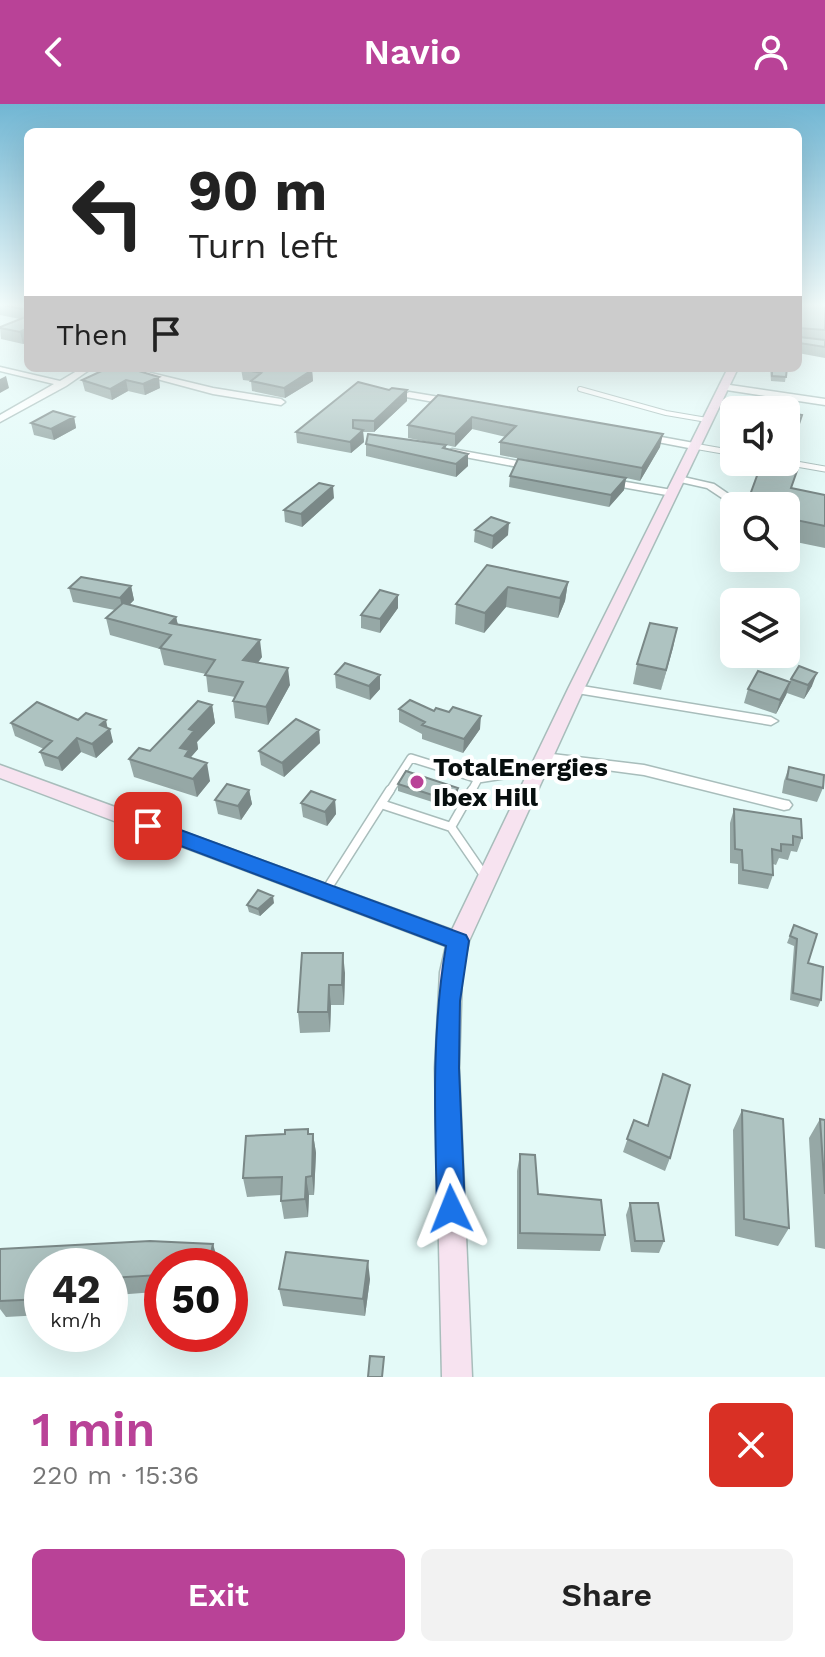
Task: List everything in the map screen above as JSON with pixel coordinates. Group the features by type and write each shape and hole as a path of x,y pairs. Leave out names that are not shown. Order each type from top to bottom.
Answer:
{"main road":[{"path":"457,1377 447,1068 451,972 458,941 727,375"},
{"path":"0,771 458,941"}],"street":[{"path":"2,369 63,384"},
{"path":"0,419 82,372"},
{"path":"136,372 213,391 281,402"},
{"path":"727,375 825,400"},
{"path":"409,395 464,405"},
{"path":"635,435 694,446"},
{"path":"445,450 546,470"},
{"path":"604,481 710,486 720,492"},
{"path":"576,689 771,721"},
{"path":"542,763 644,770 784,805"}],"lane":[{"path":"580,389 666,413 707,420"},
{"path":"694,446 720,451"},
{"path":"800,465 825,469"},
{"path":"325,892 411,758 478,779 542,763"},
{"path":"451,827 478,779"},
{"path":"381,804 451,827 487,879"}],"building":[{"path":"99,372 142,372 159,377 143,384 126,380 110,389 82,380"},
{"path":"256,372 309,372 284,388 251,381 261,373"},
{"path":"772,372 787,372 786,377 772,376"},
{"path":"358,382 389,390 407,390 374,421 353,420 353,428 363,430 350,442 296,432"},
{"path":"438,395 663,434 642,468 500,442 516,426 472,417 455,434 408,425"},
{"path":"53,411 74,417 51,429 31,423"},
{"path":"368,434 446,445 443,448 468,454 456,464 366,444"},
{"path":"518,459 626,478 611,495 510,476"},
{"path":"757,476 795,476 791,488 825,495 825,526 800,521 800,492 751,492"},
{"path":"319,483 333,486 301,514 284,510"},
{"path":"491,517 509,523 493,536 475,530"},
{"path":"487,565 568,582 560,598 508,587 485,613 456,604"},
{"path":"81,577 131,586 120,598 69,588"},
{"path":"380,590 398,595 380,619 361,615"},
{"path":"123,603 176,617 170,623 260,640 243,660 288,668 266,707 233,701 243,682 205,675 215,660 160,648 171,635 106,618"},
{"path":"650,623 677,628 666,670 637,664"},
{"path":"345,663 380,675 369,686 335,674"},
{"path":"800,666 817,673 808,685 791,679"},
{"path":"758,671 790,682 780,700 748,689"},
{"path":"410,700 434,711 436,708 449,712 453,707 481,716 464,739 422,725 425,722 399,709"},
{"path":"198,701 212,705 189,729 194,731 180,748 189,750 185,756 207,763 193,779 129,759 139,748 150,751"},
{"path":"37,702 78,720 86,713 106,720 100,725 110,729 92,744 77,738 58,758 40,752 52,741 11,723"},
{"path":"296,719 319,730 282,763 259,751"},
{"path":"789,767 824,775 823,788 787,779"},
{"path":"406,771 458,788 451,801 398,784"},
{"path":"227,784 249,790 238,806 215,800"},
{"path":"311,791 335,800 325,812 301,803"},
{"path":"734,809 801,819 802,838 793,836 793,845 781,844 781,851 772,849 773,875 743,870 742,850 735,849"},
{"path":"258,890 273,896 258,909 247,905"},
{"path":"794,925 817,934 808,963 823,967 821,1000 793,993 797,939 790,936"},
{"path":"302,953 343,953 342,985 329,985 328,1012 298,1012"},
{"path":"663,1074 690,1085 670,1158 627,1139 634,1120 648,1126"},
{"path":"742,1110 783,1119 789,1228 744,1219"},
{"path":"820,1119 825,1120 825,1194"},
{"path":"308,1129 308,1134 313,1134 312,1176 306,1177 305,1199 281,1201 282,1177 243,1178 246,1136"},
{"path":"520,1154 535,1155 538,1194 601,1200 605,1235 520,1233"},
{"path":"630,1203 658,1203 664,1241 635,1241"},
{"path":"150,1241 213,1244 212,1248 144,1248 144,1276 128,1277 128,1248 24,1248 24,1300 0,1301 0,1249"},
{"path":"286,1252 368,1261 363,1299 279,1289"},
{"path":"370,1356 384,1357 382,1377 368,1377"}],"place":[{"name":"TotalEnergies Ibex Hill","path":"417,782"}],"route":[{"path":"148,826 458,941 448,1001 451,1209"}]}
